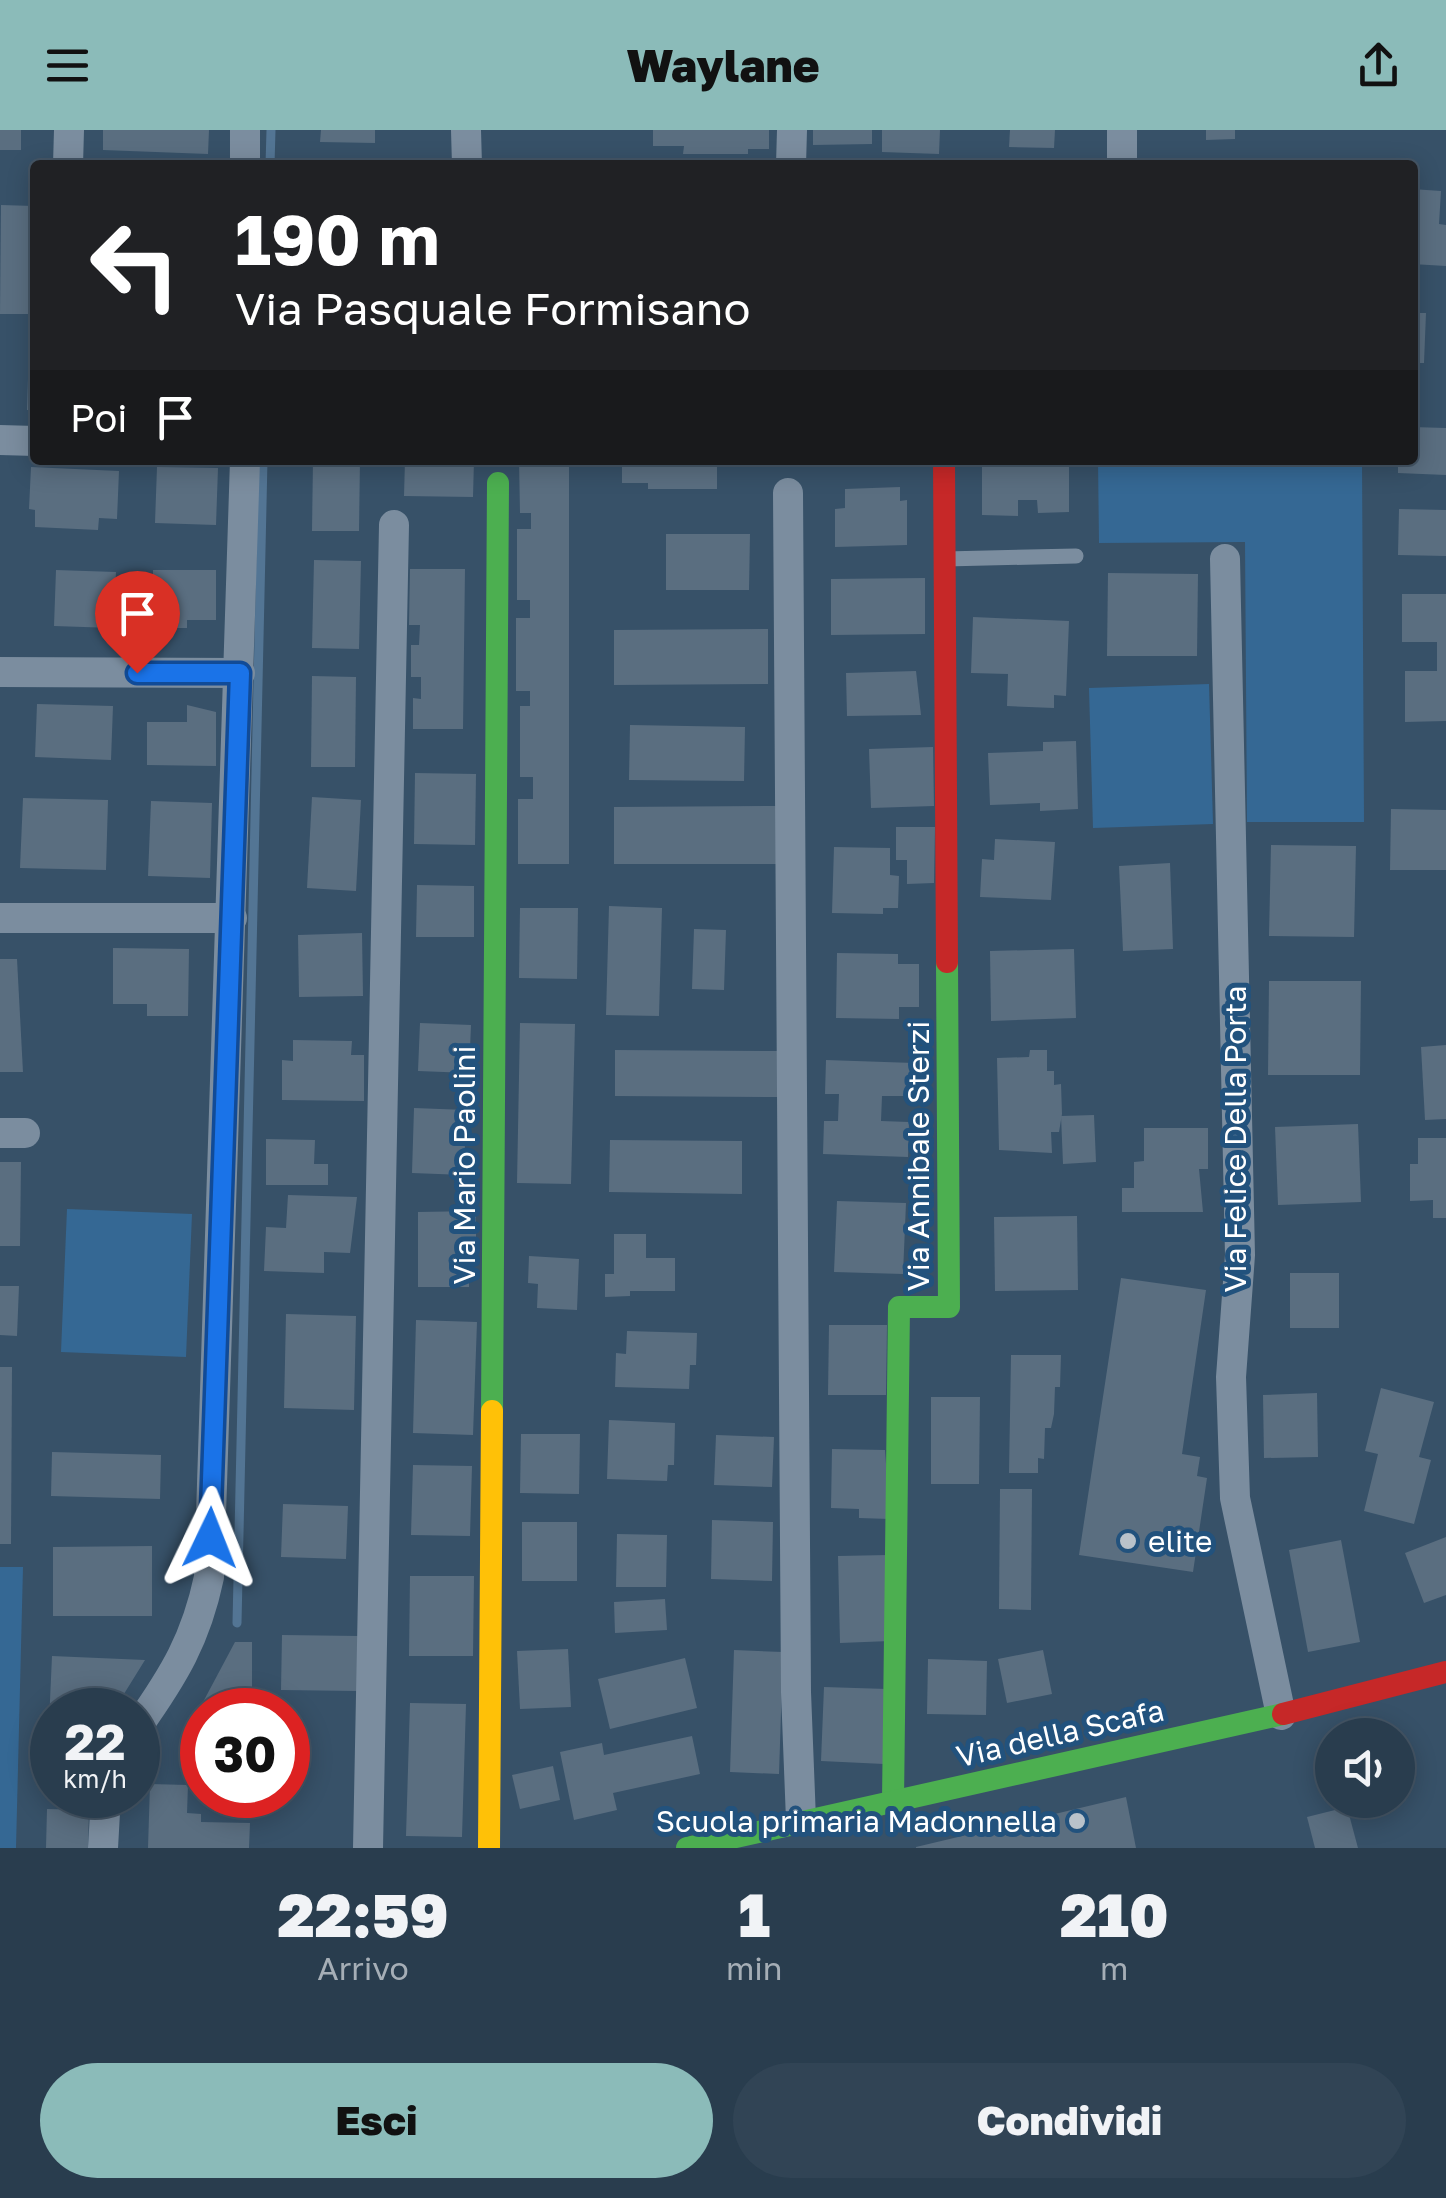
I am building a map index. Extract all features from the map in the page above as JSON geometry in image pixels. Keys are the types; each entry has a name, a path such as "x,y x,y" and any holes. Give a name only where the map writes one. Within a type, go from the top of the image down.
{"street":[{"path":"68,160 69,130"},
{"path":"245,130 245,160"},
{"path":"466,130 467,160"},
{"path":"792,130 792,160"},
{"path":"1122,130 1122,160"},
{"path":"0,440 30,441"},
{"path":"160,1695 198,1628 209,1577 245,465"},
{"name":"Via Annibale Sterzi","path":"893,1801 899,1306 949,1307 944,465"},
{"name":"Via Mario Paolini","path":"489,1848 498,482"},
{"path":"788,494 796,1692 802,1820"},
{"path":"368,1848 394,524"},
{"name":"Via Felice Della Porta","path":"1225,559 1240,1255 1231,1377 1235,1498 1280,1715"},
{"path":"0,672 240,673"},
{"path":"0,918 232,918"},
{"name":"Via della Scafa","path":"687,1848 1280,1715 1446,1672"},
{"path":"103,1848 105,1818"}],"lane":[{"path":"944,560 1076,556"}],"shaded area":[{"path":"1098,465 1362,465 1364,822 1247,822 1245,542 1099,543"},
{"path":"1209,684 1213,824 1093,828 1089,688"},
{"path":"67,1209 192,1214 186,1357 61,1352"},
{"path":"0,1567 23,1567 16,1848 0,1848"}],"building":[{"path":"0,130 21,130 21,150 0,150"},
{"path":"103,130 209,130 208,154 103,150"},
{"path":"321,130 375,130 375,143 320,142"},
{"path":"653,130 769,130 769,149 748,149 748,154 683,154 684,146 653,146"},
{"path":"813,130 872,130 872,144 813,145"},
{"path":"882,130 940,130 939,154 882,152"},
{"path":"1010,130 1055,130 1054,148 1009,147"},
{"path":"1206,130 1235,130 1235,139 1206,140"},
{"path":"1418,189 1441,191 1439,224 1446,225 1446,266 1418,264"},
{"path":"1,205 30,206 30,314 0,314"},
{"path":"1418,313 1426,313 1424,363 1418,363"},
{"path":"29,346 30,346 30,410"},
{"path":"1418,427 1446,428 1446,475 1398,473 1398,465 1418,465"},
{"path":"313,465 360,465 359,531 312,531"},
{"path":"405,465 474,465 473,497 404,496"},
{"path":"519,465 569,465 569,864 518,864 518,799 533,799 533,777 520,777 520,706 530,706 530,691 516,691 516,618 530,618 530,600 517,600 517,529 531,529 531,513 520,513"},
{"path":"622,465 717,465 717,489 648,489 648,483 622,483"},
{"path":"982,465 1069,465 1069,512 1038,513 1037,500 1018,500 1018,516 982,515"},
{"path":"31,467 119,471 117,519 99,518 98,530 35,527 35,510 29,509"},
{"path":"157,467 218,468 216,525 155,523"},
{"path":"900,487 900,501 907,500 907,545 835,547 835,509 845,508 845,489"},
{"path":"1399,509 1446,510 1446,556 1398,555"},
{"path":"666,534 750,534 749,590 666,590"},
{"path":"314,560 361,561 359,649 312,648"},
{"path":"410,569 465,569 463,729 413,729 413,698 421,699 421,677 411,677 411,645 419,645 420,625 409,625"},
{"path":"56,570 116,572 113,628 54,626"},
{"path":"153,570 216,570 216,620 187,620 187,628 153,628"},
{"path":"1108,573 1198,574 1197,656 1107,656"},
{"path":"925,578 925,634 831,635 831,579"},
{"path":"1402,594 1446,594 1446,721 1405,722 1405,671 1437,671 1437,642 1402,642"},
{"path":"973,617 1069,621 1066,696 1054,695 1054,708 1007,706 1008,674 971,673"},
{"path":"768,629 768,684 614,685 614,630"},
{"path":"916,671 921,715 847,716 846,673"},
{"path":"312,676 356,677 355,767 311,767"},
{"path":"37,704 113,706 111,760 35,757"},
{"path":"187,705 216,712 216,766 147,765 147,722 187,722"},
{"path":"630,725 745,727 744,781 629,780"},
{"path":"1076,741 1078,809 1040,811 1040,803 990,805 988,753 1043,751 1043,742"},
{"path":"933,747 934,806 871,808 869,749"},
{"path":"415,773 476,774 475,845 414,844"},
{"path":"312,797 361,800 356,891 307,888"},
{"path":"23,798 108,800 106,870 20,868"},
{"path":"151,801 212,803 210,878 148,876"},
{"path":"782,806 782,864 614,864 614,807"},
{"path":"1391,809 1446,810 1446,870 1390,870"},
{"path":"896,827 935,827 934,883 907,884 907,860 896,860"},
{"path":"995,839 1055,842 1051,900 980,897 982,859 994,860"},
{"path":"1271,845 1356,846 1354,937 1269,936"},
{"path":"834,847 890,848 890,875 899,876 898,908 883,908 883,914 832,913"},
{"path":"1170,863 1173,949 1123,951 1119,866"},
{"path":"417,885 474,886 474,937 416,937"},
{"path":"609,906 662,908 659,1016 606,1015"},
{"path":"520,908 578,908 577,979 519,978"},
{"path":"694,929 726,930 724,990 692,989"},
{"path":"362,933 363,996 299,997 298,935"},
{"path":"113,948 189,949 188,1016 147,1016 147,1004 113,1004"},
{"path":"1074,949 1076,1018 991,1021 990,951"},
{"path":"837,953 898,954 898,964 919,964 919,1007 899,1007 899,1019 836,1018"},
{"path":"0,959 17,959 23,1072 0,1072"},
{"path":"1269,981 1361,981 1360,1075 1268,1075"},
{"path":"420,1023 471,1025 469,1073 418,1071"},
{"path":"520,1023 575,1024 571,1184 517,1183"},
{"path":"293,1040 352,1041 351,1055 364,1055 364,1101 282,1100 282,1060 293,1061"},
{"path":"1446,1045 1446,1119 1425,1120 1421,1047"},
{"path":"615,1050 779,1051 779,1097 615,1096"},
{"path":"1030,1050 1047,1050 1047,1071 1054,1071 1054,1085 1061,1084 1062,1114 1059,1132 1051,1132 1052,1153 999,1150 997,1058 1029,1057"},
{"path":"826,1060 914,1063 913,1096 882,1096 881,1121 909,1122 908,1157 823,1154 824,1121 838,1121 839,1094 825,1094"},
{"path":"414,1108 466,1110 464,1175 412,1173"},
{"path":"1094,1115 1096,1162 1063,1164 1061,1116"},
{"path":"1358,1124 1361,1202 1278,1205 1275,1127"},
{"path":"1144,1128 1208,1128 1208,1169 1199,1169 1203,1212 1122,1212 1122,1188 1134,1188 1134,1162 1144,1161"},
{"path":"1418,1138 1446,1138 1446,1218 1433,1218 1433,1200 1410,1201 1410,1164 1418,1164"},
{"path":"266,1139 315,1140 314,1164 328,1164 328,1185 266,1185"},
{"path":"610,1140 742,1141 742,1194 609,1192"},
{"path":"0,1162 21,1162 20,1246 0,1246"},
{"path":"288,1195 357,1197 350,1253 324,1252 324,1273 264,1271 266,1227 286,1228"},
{"path":"837,1201 906,1203 903,1274 834,1272"},
{"path":"476,1211 476,1254 469,1254 469,1287 418,1287 418,1212"},
{"path":"1077,1216 1078,1290 995,1291 994,1217"},
{"path":"614,1234 646,1234 646,1258 675,1258 675,1291 630,1291 630,1296 605,1297 605,1274 614,1274"},
{"path":"529,1256 579,1259 577,1310 537,1308 538,1284 528,1283"},
{"path":"1290,1273 1339,1273 1339,1328 1290,1328"},
{"path":"1121,1278 1206,1290 1182,1454 1200,1457 1197,1476 1207,1478 1193,1572 1079,1555"},
{"path":"0,1286 19,1286 17,1336 0,1335"},
{"path":"286,1314 356,1316 354,1410 284,1408"},
{"path":"416,1320 477,1322 473,1435 413,1433"},
{"path":"829,1325 887,1325 886,1395 828,1395"},
{"path":"627,1331 697,1333 696,1365 690,1365 689,1389 615,1387 616,1353 626,1354"},
{"path":"1011,1355 1061,1355 1060,1387 1055,1387 1054,1414 1051,1428 1045,1428 1044,1459 1038,1458 1038,1473 1009,1473"},
{"path":"0,1367 12,1367 11,1544 0,1544"},
{"path":"1381,1388 1434,1402 1419,1457 1431,1460 1414,1524 1364,1511 1378,1454 1365,1451"},
{"path":"1317,1393 1318,1457 1264,1458 1263,1395"},
{"path":"931,1397 980,1397 979,1484 931,1484"},
{"path":"609,1420 675,1423 674,1465 668,1465 667,1481 607,1479"},
{"path":"521,1434 580,1434 579,1494 520,1493"},
{"path":"716,1435 774,1437 772,1487 714,1485"},
{"path":"832,1449 885,1450 890,1519 859,1518 859,1509 831,1508"},
{"path":"52,1452 161,1455 160,1499 51,1496"},
{"path":"413,1465 472,1466 470,1536 411,1535"},
{"path":"1000,1489 1032,1489 1031,1610 999,1609"},
{"path":"283,1504 348,1506 346,1559 281,1557"},
{"path":"712,1520 773,1522 772,1581 711,1579"},
{"path":"522,1522 577,1522 577,1581 522,1581"},
{"path":"617,1534 667,1535 666,1587 616,1587"},
{"path":"1446,1537 1446,1595 1424,1603 1405,1553"},
{"path":"1341,1540 1360,1642 1308,1652 1289,1550"},
{"path":"152,1546 152,1616 53,1616 53,1547"},
{"path":"888,1555 890,1641 840,1643 838,1556"},
{"path":"410,1576 474,1576 473,1656 409,1656"},
{"path":"665,1599 667,1630 615,1633 614,1602"},
{"path":"282,1635 359,1636 358,1691 281,1688"},
{"path":"235,1642 252,1642 252,1688 210,1688"},
{"path":"568,1649 571,1707 520,1709 517,1651"},
{"path":"734,1650 783,1652 779,1774 730,1772"},
{"path":"1043,1650 1052,1694 1007,1703 998,1659"},
{"path":"52,1656 145,1660 128,1688 51,1688"},
{"path":"685,1658 697,1708 610,1729 598,1679"},
{"path":"928,1659 987,1661 986,1715 927,1714"},
{"path":"824,1687 887,1689 884,1764 821,1761"},
{"path":"410,1703 466,1704 462,1837 406,1836"},
{"path":"692,1736 700,1774 613,1793 617,1810 574,1820 560,1752 602,1743 604,1755"},
{"path":"553,1766 560,1800 520,1809 512,1775"},
{"path":"160,1784 180,1785 180,1818 250,1823 249,1848 148,1848 149,1818 160,1818"},
{"name":"Scuola primaria Madonnella","path":"1126,1797 1136,1848 916,1848 916,1847"},
{"path":"1307,1817 1350,1818 1358,1848 1315,1848"},
{"path":"47,1818 89,1818 88,1848 46,1848"}],"waterway":[{"path":"270,160 271,130"},
{"path":"237,1623 263,465"}],"traffic: fast":[{"path":"492,1411 498,483"},
{"path":"893,1801 899,1307 949,1307 947,962"},
{"path":"687,1848 1283,1714"}],"traffic: slow":[{"path":"489,1848 492,1411"}],"traffic: jam":[{"path":"944,465 947,962"},
{"path":"1283,1714 1446,1672"}],"place":[{"name":"elite","path":"1128,1541"},
{"name":"Scuola primaria Madonnella","path":"1077,1821"}],"route":[{"path":"137,673 240,673 210,1538"}]}
